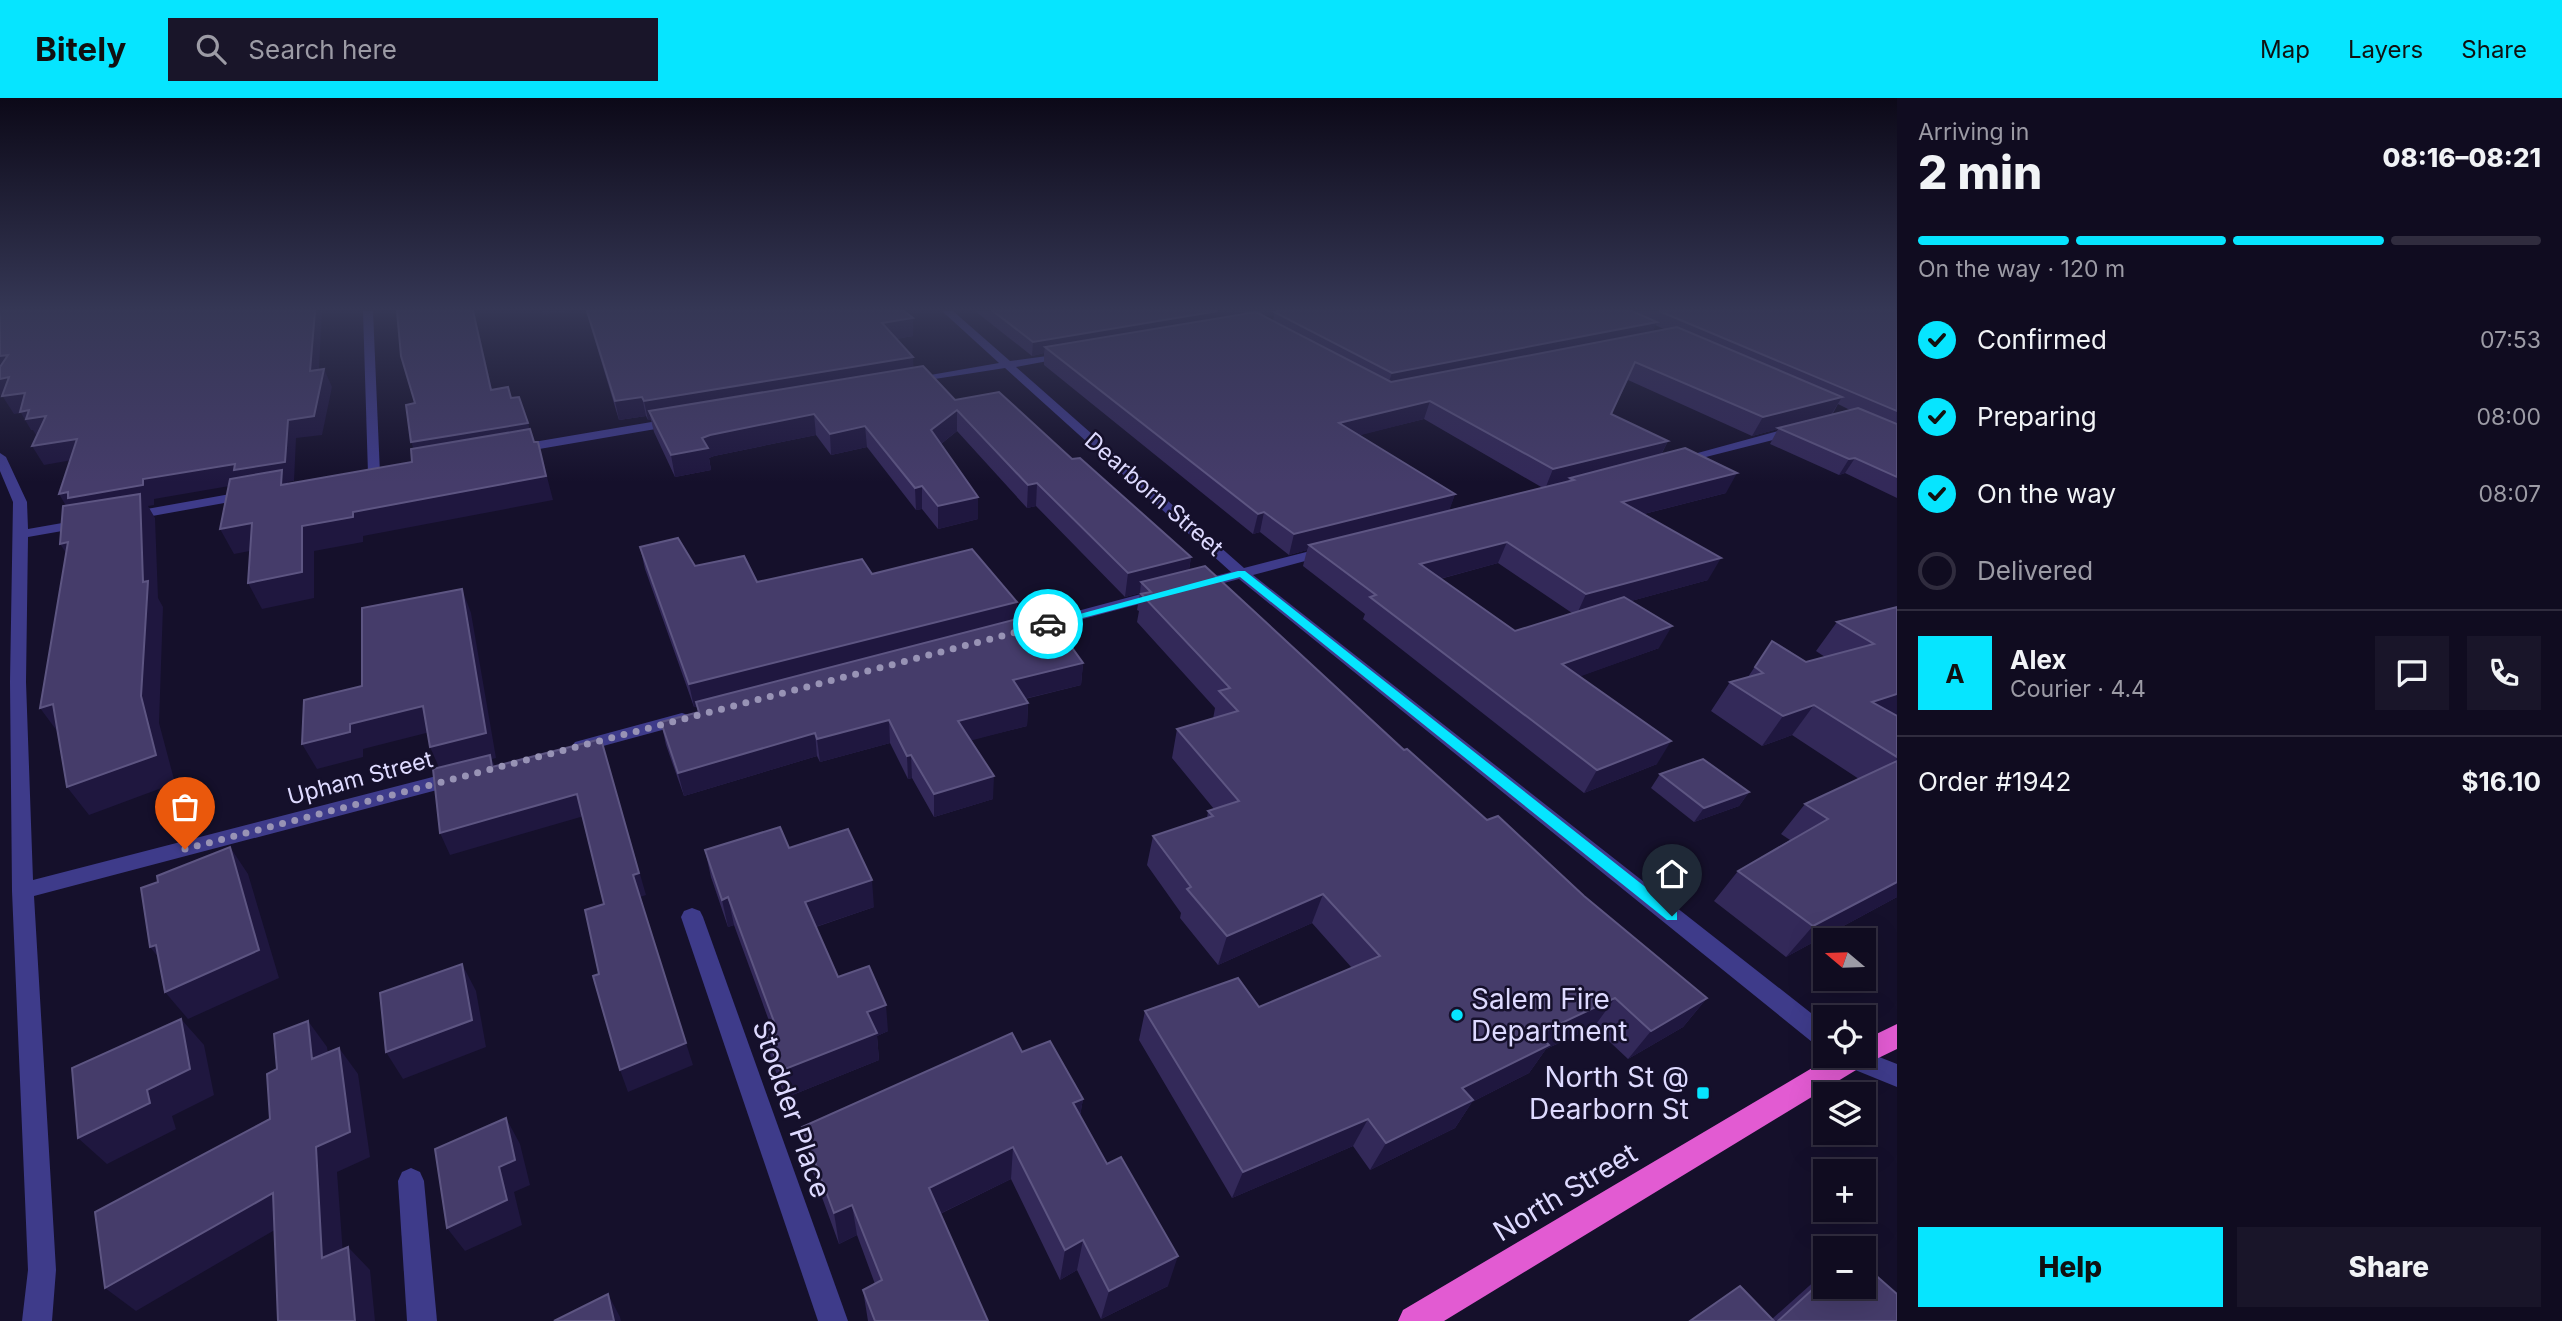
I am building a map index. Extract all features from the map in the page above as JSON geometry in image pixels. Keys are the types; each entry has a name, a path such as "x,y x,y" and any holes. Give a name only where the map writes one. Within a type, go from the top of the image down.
{"highway":[{"name":"North Street","path":"1876,1046 1897,1036"},
{"name":"North Street","path":"1415,1321 1833,1068"}],"street":[{"path":"370,368 374,474"},
{"path":"901,383 990,368"},
{"name":"Dearborn Street","path":"1011,368 1241,573 1813,1028"},
{"path":"497,453 687,420"},
{"path":"1659,465 1807,427"},
{"path":"0,457 20,502 22,534 18,682 23,891 42,1270 37,1321"},
{"path":"360,476 388,471"},
{"path":"116,518 266,492"},
{"path":"22,534 103,520"},
{"path":"1011,633 1336,549"},
{"path":"564,750 700,715"},
{"name":"Upham Street","path":"23,891 470,775"},
{"name":"Stodder Place","path":"692,917 833,1321"},
{"path":"1876,1066 1897,1076"},
{"path":"411,1181 422,1321"}],"building":[{"path":"0,368 324,369 314,416 288,420 285,462 234,470 235,464 143,479 143,485 68,498 68,492 59,494 77,439 32,446 46,416 26,419 29,410 20,412 25,393 2,396 9,377 0,379"},
{"path":"405,368 486,368 491,390 508,387 511,398 519,397 528,423 411,442 406,405 415,403"},
{"path":"605,368 845,368 644,401 642,397 615,401"},
{"path":"910,368 925,368 955,400 999,392 1072,459 1080,458 1191,557 1128,573 1037,483 1028,485 957,410 931,430 978,497 938,506 922,486 915,488 865,426 830,434 814,414 710,435 702,438 708,448 671,455 649,411"},
{"path":"1072,368 1364,368 1391,382 1463,368 1632,368 1611,414 1668,441 1553,469 1430,401 1339,423 1455,494 1294,534 1264,512 1258,514"},
{"path":"1382,368 1418,368 1392,373"},
{"path":"1649,368 1774,368 1842,397 1763,417"},
{"path":"1795,368 1897,368 1897,411"},
{"path":"1858,408 1897,424 1897,477 1778,428"},
{"path":"530,429 534,442 538,442 546,476 353,512 353,517 302,526 302,572 248,583 252,523 220,529 230,479 282,470 281,485 412,462 411,449"},
{"path":"1685,448 1737,473 1622,502 1721,558 1586,594 1507,542 1420,564 1515,631 1624,597 1672,626 1562,664 1671,741 1597,770 1370,597 1376,595 1309,545 1574,480 1570,478"},
{"path":"140,494 143,582 148,581 141,696 156,755 67,787 53,704 40,708 68,542 60,544 63,506"},
{"path":"678,538 695,566 744,556 757,582 862,559 872,574 972,549 1017,602 689,684 640,547"},
{"path":"1205,566 1404,750 1407,749 1487,820 1498,816 1584,896 1707,998 1651,1031 1615,998 1538,1034 1549,1045 1462,1088 1473,1100 1386,1143 1368,1119 1243,1172 1145,1011 1238,978 1259,1007 1380,956 1323,894 1227,936 1187,889 1191,887 1153,836 1213,816 1208,811 1239,801 1177,729 1238,711 1219,691 1230,688 1141,594 1151,592 1141,582"},
{"path":"462,589 486,733 430,747 423,706 350,724 350,732 302,744 304,700 362,686 362,608"},
{"path":"1897,607 1897,694 1872,702 1897,716 1897,757 1814,705 1783,716 1730,682 1763,673 1755,667 1772,641 1806,662 1874,644 1837,622"},
{"path":"1029,616 1036,624 1052,620 1083,663 1013,680 1028,703 958,721 994,776 934,794 911,755 907,756 889,720 817,739 815,733 678,773 661,722 699,712 696,702"},
{"path":"601,739 639,873 633,875 686,1043 620,1070 593,976 599,974 585,910 604,904 577,794 440,833 433,769 490,755 492,767"},
{"path":"1703,759 1749,792 1704,808 1660,774"},
{"path":"1897,761 1897,882 1813,926 1738,871 1828,819 1805,804"},
{"path":"780,827 789,848 848,829 872,880 805,902 838,977 869,966 886,1005 867,1012 877,1033 780,1071 765,1031 776,1027 728,897 722,900 705,850"},
{"path":"230,847 259,950 165,992 156,945 150,947 141,888 158,882 157,876"},
{"path":"462,964 472,1020 386,1052 380,993"},
{"path":"181,1019 190,1069 147,1090 150,1103 78,1138 72,1068"},
{"path":"308,1021 312,1059 339,1048 350,1132 316,1147 322,1258 348,1247 355,1321 278,1321 273,1193 105,1288 95,1212 270,1119 267,1074 277,1069 274,1034"},
{"path":"1012,1033 1022,1052 1050,1041 1083,1099 1073,1103 1107,1164 1121,1157 1178,1256 1109,1291 1083,1240 1065,1250 1013,1147 929,1188 988,1321 875,1321 863,1290 882,1280 852,1205 834,1213 802,1127"},
{"path":"506,1118 515,1160 499,1167 507,1200 447,1228 435,1149"},
{"path":"1876,1276 1897,1294 1897,1321 1778,1321 1813,1289 1813,1299 1876,1299"},
{"path":"1740,1286 1774,1321 1690,1321"},
{"path":"608,1294 614,1321 554,1321"}],"way so far":[{"path":"185,849 1048,624"}],"place":[{"name":"Salem Fire Department","path":"1457,1015"},
{"name":"North St @ Dearborn St","path":"1703,1093"}],"route":[{"path":"1048,624 1241,573 1672,916"}]}
